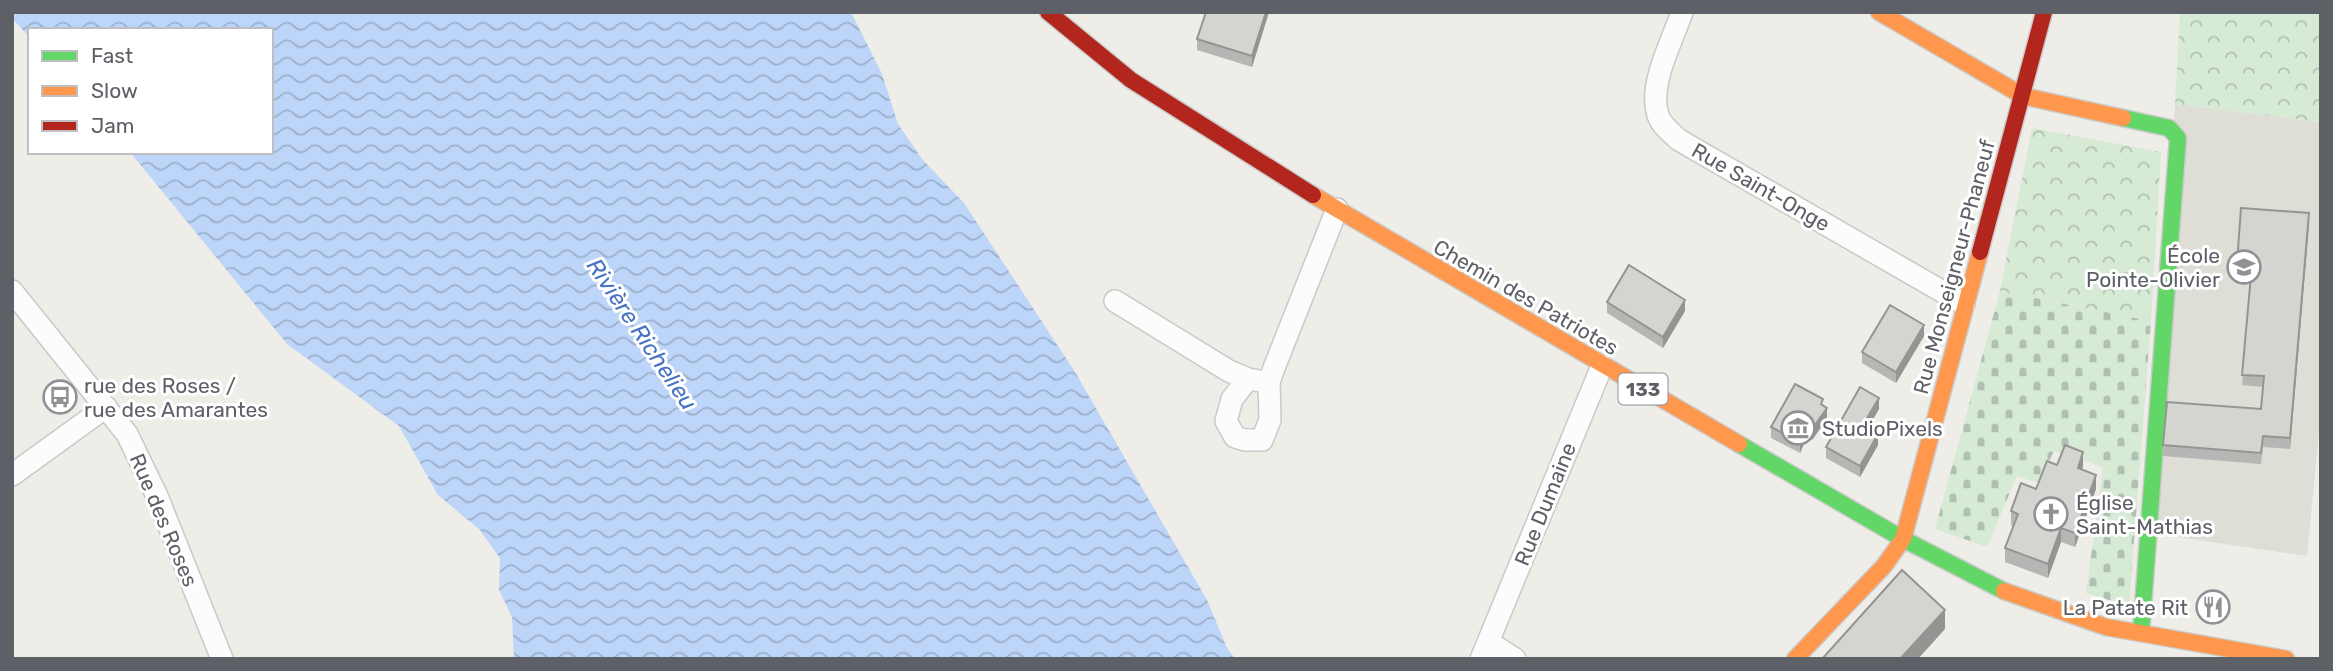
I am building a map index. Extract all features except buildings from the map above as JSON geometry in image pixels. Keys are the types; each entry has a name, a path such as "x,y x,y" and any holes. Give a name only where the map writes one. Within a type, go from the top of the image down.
{"street":[{"name":"Chemin des Patriotes","path":"1048,12 1086,47 1152,96 1602,366 1903,539 2039,606 2106,627 2141,633 2216,653 2286,659"},
{"name":"Rue Saint-Onge","path":"1682,12 1656,99 1658,116 1667,129 1679,140 1964,304"},
{"path":"1879,12 2023,96 2169,128 2178,138 2141,633"},
{"name":"Rue Monseigneur-Phaneuf","path":"1795,659 1884,566 1903,539 1964,304 2045,12"},
{"path":"1248,379 1232,399 1226,416 1230,432 1245,440 1262,440 1268,430 1269,382 1337,209"},
{"name":"Rue des Roses","path":"12,291 127,434 142,460 222,659"},
{"path":"1115,301 1248,379 1269,382"},
{"name":"Rue Dumaine","path":"1515,659 1484,650 1602,366"},
{"path":"12,475 106,407"}],"shaded area":[{"name":"École Pointe-Olivier","path":"2175,104 2321,122 2321,412 2307,556 2157,534"}],"green space":[{"path":"2180,12 2321,12 2321,122 2175,104"},
{"path":"2032,128 2161,152 2151,321 2000,291"},
{"path":"2000,291 2151,321 2129,606 2086,593 2103,467 2054,451 2039,483 2017,476 1987,547 1935,529"}],"water":[{"name":"Rivière Richelieu","path":"12,12 851,12 882,74 898,124 922,159 964,203 1075,372 1207,600 1227,648 1235,659 514,659 512,617 499,590 500,558 480,530 438,495 399,426 287,344 132,154 273,154 273,28 28,28 28,36 12,18"}],"traffic: fast":[{"path":"2123,118 2169,128 2178,138 2141,633"},
{"path":"1739,444 1903,539 2004,591"}],"traffic: slow":[{"path":"1879,12 2023,96 2123,118"},
{"path":"1313,195 1739,444"},
{"path":"1795,659 1884,566 1903,539 1980,252"},
{"path":"2004,591 2106,627 2286,659"}],"traffic: jam":[{"path":"1048,12 1131,80 1313,195"},
{"path":"1980,252 2044,12"}],"place":[{"name":"École Pointe-Olivier","path":"2244,267"},
{"name":"rue des Roses / rue des Amarantes","path":"60,397"},
{"name":"StudioPixels","path":"1798,428"},
{"name":"Église Saint-Mathias","path":"2051,514"},
{"name":"La Patate Rit","path":"2213,607"}]}
